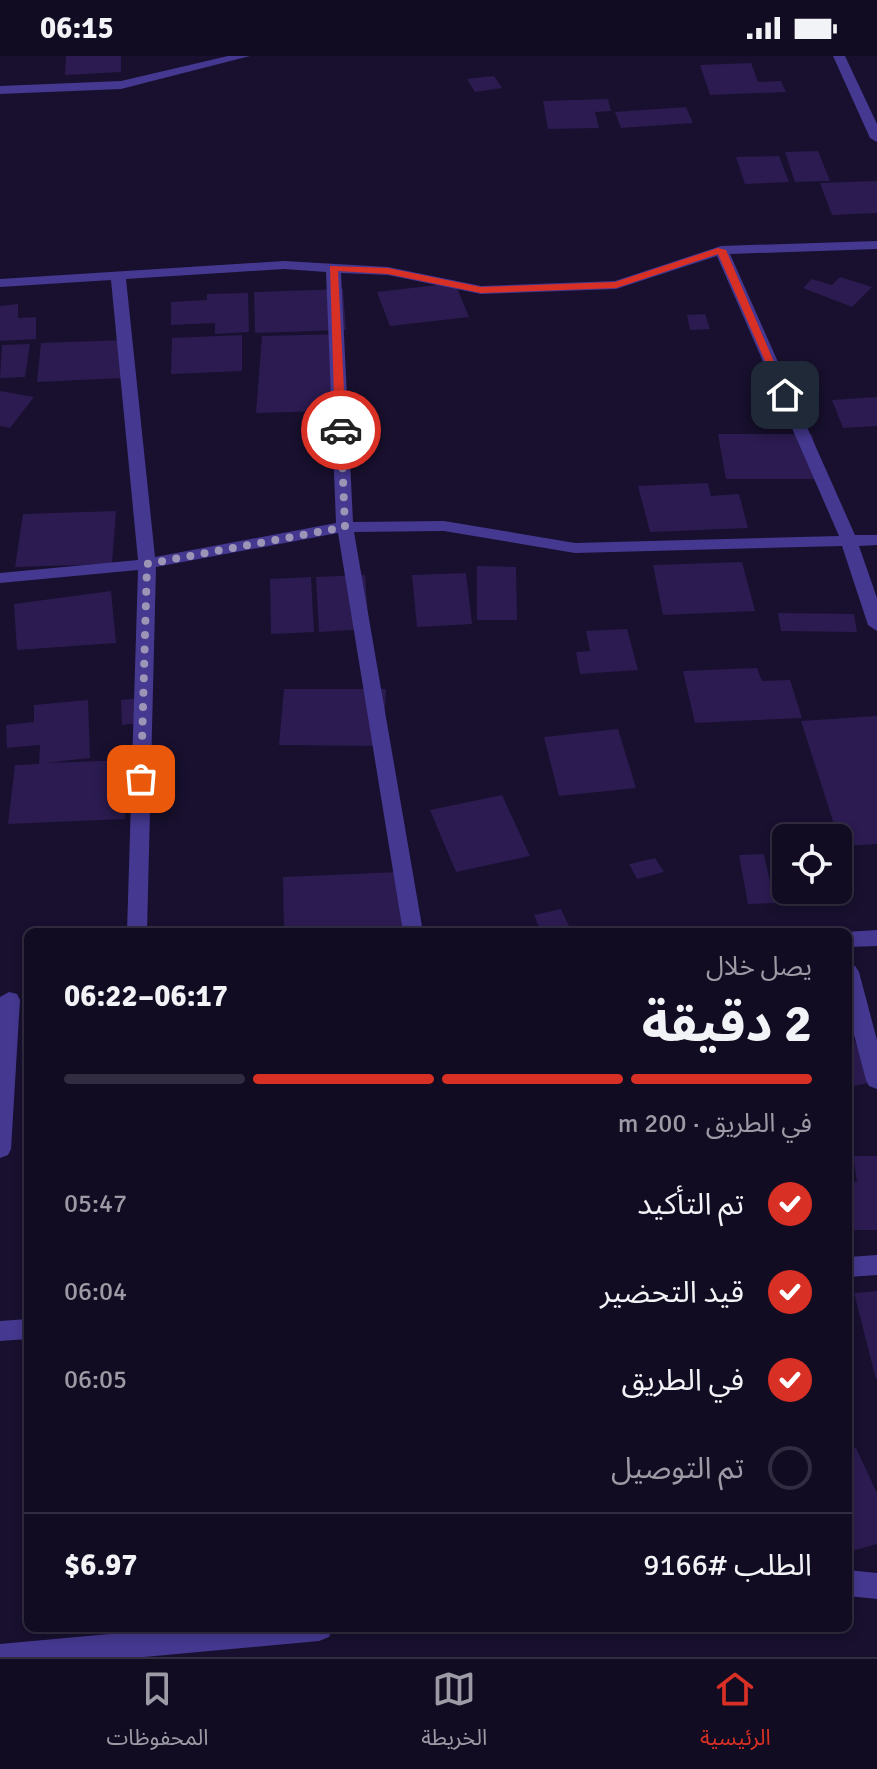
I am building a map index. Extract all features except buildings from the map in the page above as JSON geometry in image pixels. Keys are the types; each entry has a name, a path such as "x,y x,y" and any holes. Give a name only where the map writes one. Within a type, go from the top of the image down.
{"street":[{"path":"0,90 121,85 244,56"},
{"path":"839,56 877,138"},
{"path":"0,283 284,265 388,271 481,290 616,285 721,250 877,245"},
{"path":"721,250 849,540 877,625"},
{"path":"333,268 345,527 412,928"},
{"path":"118,276 147,564 137,928"},
{"path":"0,578 111,570 345,527 444,526 575,548 877,540"},
{"path":"852,939 877,938"},
{"path":"852,987 877,1080"},
{"path":"0,1149 12,1000"},
{"path":"852,1267 877,1265"},
{"path":"0,1331 24,1329"},
{"path":"852,1583 877,1586"},
{"path":"0,1657 223,1633"}],"way so far":[{"path":"141,779 147,564 345,527 341,430"}],"route":[{"path":"341,430 333,268 388,271 481,290 616,285 721,250 785,395"}]}
